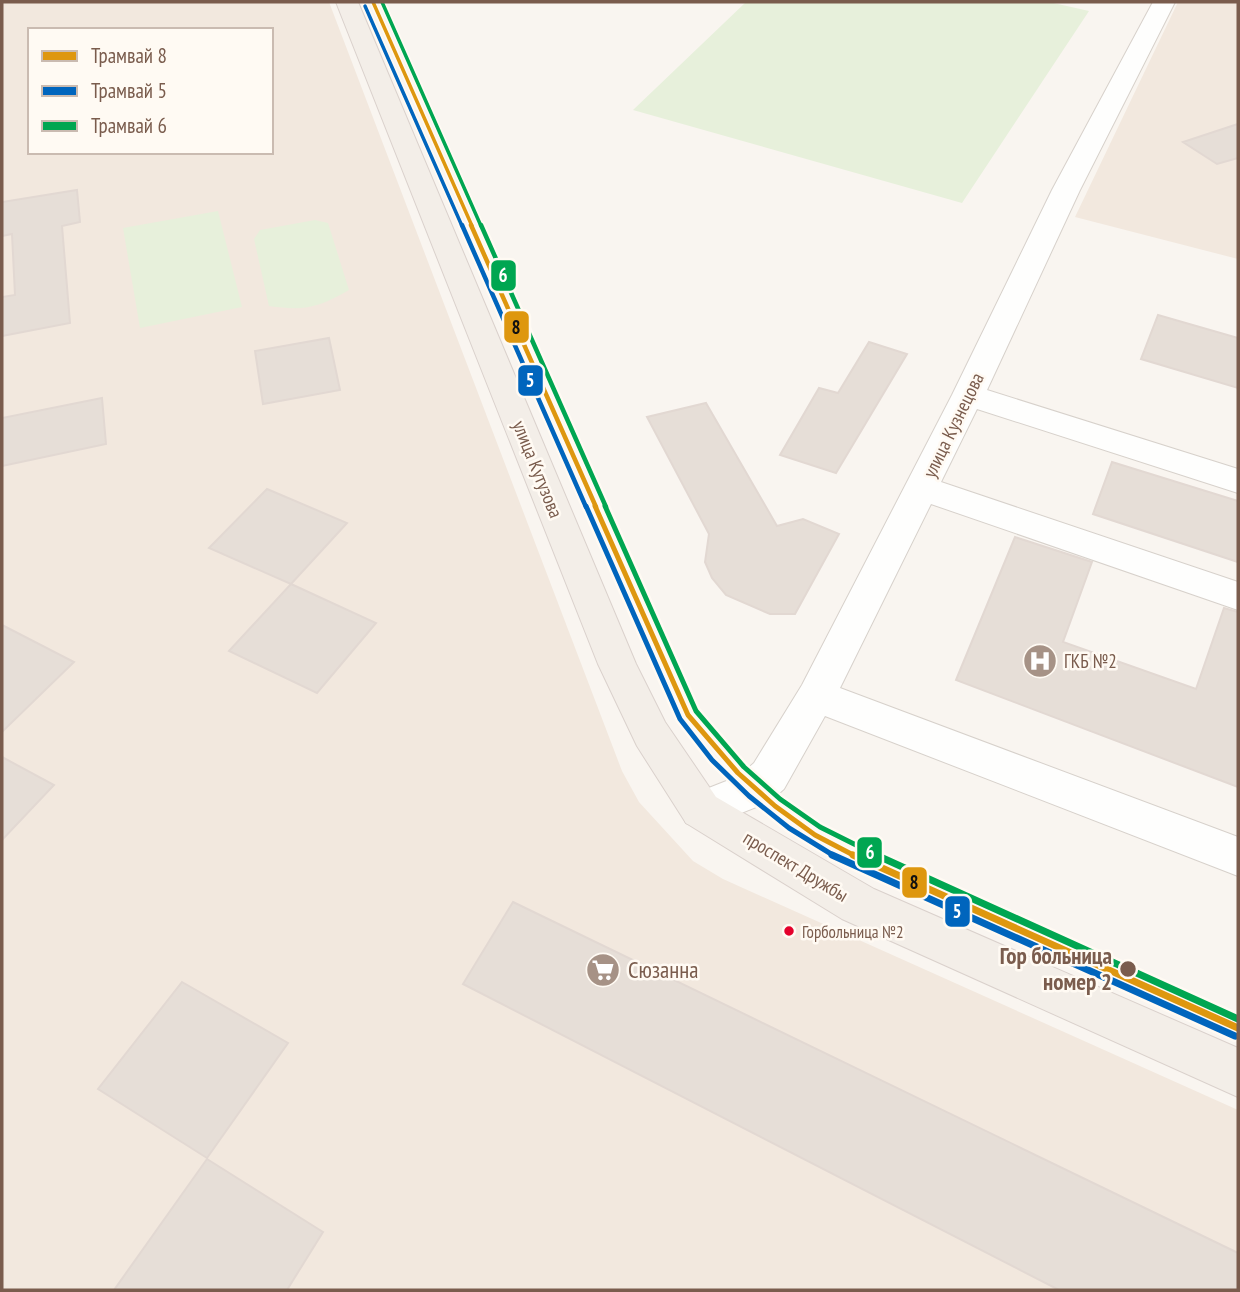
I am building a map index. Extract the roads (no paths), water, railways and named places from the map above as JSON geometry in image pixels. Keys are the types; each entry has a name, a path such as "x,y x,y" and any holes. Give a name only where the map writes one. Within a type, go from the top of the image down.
{"main road":[{"name":"улица Кутузова","path":"347,2 617,664 651,734 701,810"},
{"name":"проспект Дружбы","path":"701,810 858,904 1238,1073"}],"street":[{"name":"улица Кузнецова","path":"701,810 754,789 769,776 816,696 968,395 1066,190 1164,2"},
{"path":"968,395 1238,481"},
{"path":"922,488 1238,596"},
{"path":"816,696 1238,857"}],"tram line":[{"name":"8","path":"373,2 688,715 704,735 756,790 794,821 837,848 1238,1028"},
{"name":"6","path":"382,2 696,711 744,767 780,799 842,840 1238,1019"},
{"name":"5","path":"365,6 680,719 712,760 768,813 833,856 1235,1036"}],"place":[{"name":"ГКБ №2","path":"1040,661"},
{"name":"Горбольница №2","path":"789,931"},
{"name":"Гор больница номер 2","path":"1128,969"},
{"name":"Сюзанна","path":"603,970"}]}
